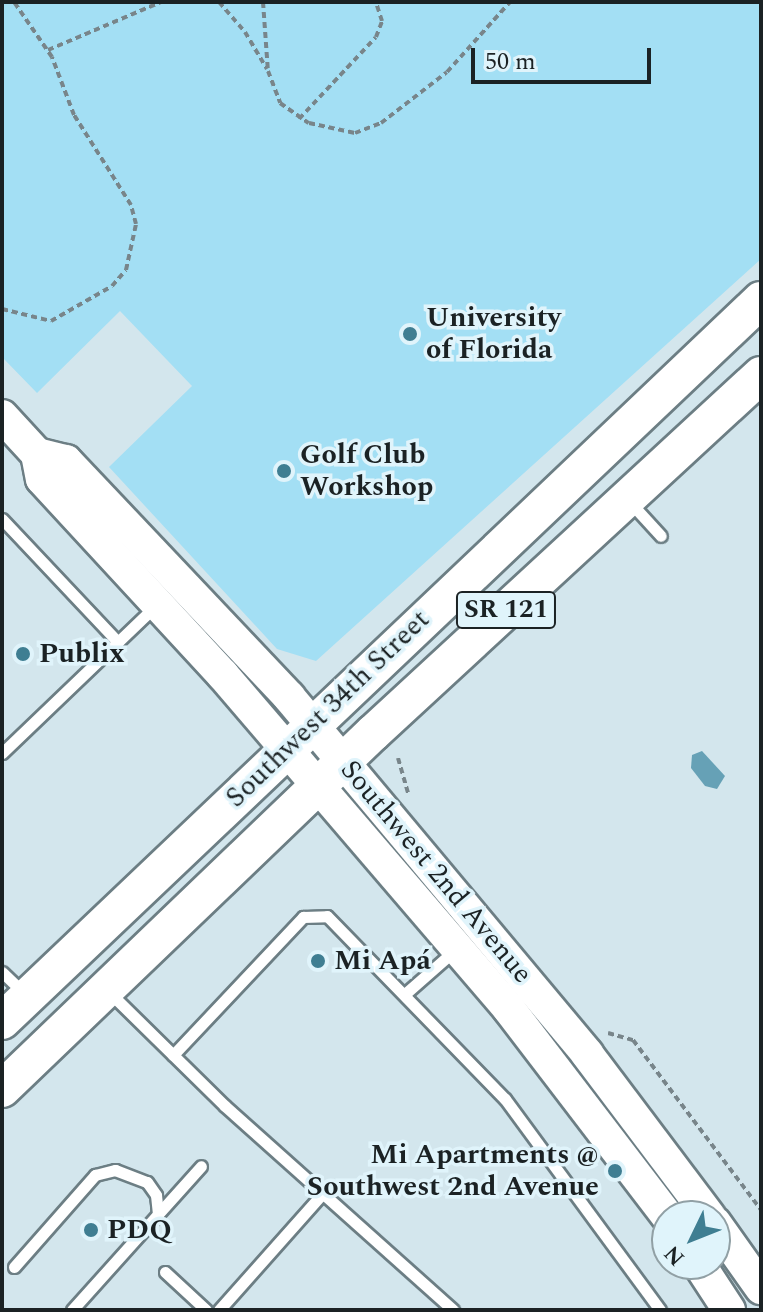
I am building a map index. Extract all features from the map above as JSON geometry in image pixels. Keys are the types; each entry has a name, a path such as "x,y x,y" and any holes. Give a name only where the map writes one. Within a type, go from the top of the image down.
{"main road":[{"name":"Southwest 34th Street","path":"15,1009 285,749 761,300"},
{"name":"Southwest 34th Street","path":"2,1089 317,786 761,375"},
{"name":"Southwest 2nd Avenue","path":"2,416 37,454 42,479 285,749 456,949 561,1073 655,1200"},
{"name":"Southwest 2nd Avenue","path":"37,454 66,461 312,724 587,1054 697,1200"},
{"path":"731,1246 761,1288"},
{"path":"709,1280 729,1310"}],"lane":[{"path":"627,499 661,536"},
{"path":"2,519 118,642"},
{"path":"2,753 157,605"},
{"path":"173,1055 303,917 327,916 406,993 505,1099 660,1310"},
{"path":"406,993 456,949"},
{"path":"2,972 15,1009"},
{"path":"106,989 173,1055 453,1310"},
{"path":"72,1310 201,1166"},
{"path":"14,1267 95,1175 115,1170 147,1182 156,1195 158,1213"},
{"path":"219,1310 323,1193"},
{"path":"165,1272 206,1310"}],"path":[{"path":"2,309 36,321 58,317 122,279 134,245 131,205 74,115 48,50 14,2"},
{"path":"48,50 161,2"},
{"path":"219,2 245,32 268,71 280,103 299,119 355,133 376,126 455,65 510,2"},
{"path":"263,2 268,71"},
{"path":"299,119 376,37 382,21 376,2"},
{"path":"601,1027 611,1036 633,1040 761,1210"}],"shaded area":[{"name":"University of Florida","path":"2,2 761,2 761,259 316,661 277,649 109,467 192,386 120,311 37,393 2,357"},
{"path":"702,751 725,776 717,789 705,786 691,768 692,755"}],"place":[{"name":"University of Florida","path":"410,334"},
{"name":"Golf Club Workshop","path":"284,471"},
{"name":"Publix","path":"23,654"},
{"name":"Mi Apá","path":"318,961"},
{"name":"Mi Apartments @ Southwest 2nd Avenue","path":"615,1171"},
{"name":"PDQ","path":"91,1230"}]}
